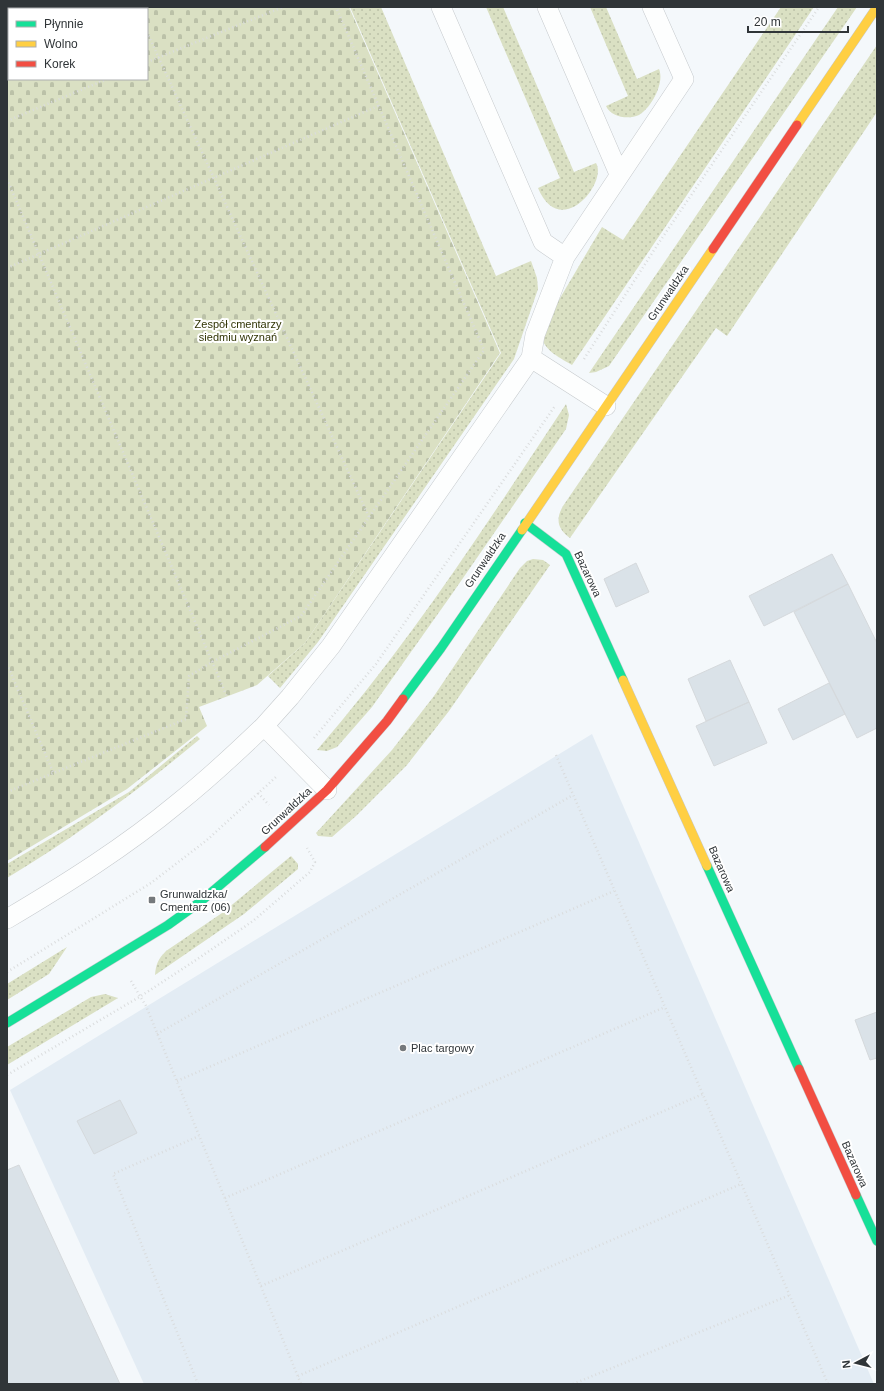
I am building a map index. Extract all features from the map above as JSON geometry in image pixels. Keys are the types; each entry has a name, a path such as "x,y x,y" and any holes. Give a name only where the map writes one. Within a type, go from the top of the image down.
{"main road":[{"name":"Grunwaldzka","path":"7,1023 116,958 200,902 243,867 327,790 396,709 440,648 877,8"},
{"name":"Bazarowa","path":"525,523 566,554 877,1241"}],"lane":[{"path":"441,7 543,242 565,257"},
{"path":"547,7 620,174"},
{"path":"7,919 65,884 172,808 237,752 264,726 290,698 331,646 531,358 536,335 565,257 684,79 652,7"},
{"path":"531,358 606,406"},
{"path":"264,726 327,790"}],"path":[{"path":"148,62 283,7"},
{"path":"7,792 186,719 189,676 212,662 301,616 484,350 336,7"},
{"path":"148,34 369,517"},
{"path":"7,121 105,80"},
{"path":"7,268 214,179 378,106"},
{"path":"7,179 227,697"},
{"path":"7,664 53,772"},
{"path":"556,755 828,1384"},
{"path":"157,1034 573,795"},
{"path":"178,1081 614,891"},
{"path":"116,958 141,996 178,1081 199,1136 301,1384"},
{"path":"225,1198 665,1007"},
{"path":"261,1286 703,1094"},
{"path":"198,1384 113,1174 199,1136"},
{"path":"298,1376 741,1184"},
{"path":"573,1384 790,1295"}],"shaded area":[{"name":"Plac targowy","path":"592,734 874,1384 144,1384 10,1090"}],"green space":[{"name":"Zespół cmentarzy siedmiu wyznań","path":"7,7 349,7 500,353 305,643 257,685 199,707 207,726 127,789 7,861"},
{"path":"350,7 381,7 496,276 531,261 537,278 538,289 514,359 318,642 280,688 268,676 305,643 501,353"},
{"path":"486,7 503,7 574,172 596,163 598,172 595,183 589,194 580,203 569,209 558,209 547,203 538,188 560,178"},
{"path":"590,7 606,7 637,79 659,69 660,81 656,95 644,112 639,115 625,117 616,115 608,110 606,106 628,96"},
{"path":"781,7 814,7 572,365 561,359 547,348 540,332 602,227 623,240"},
{"path":"838,7 857,7 609,366 596,372 589,373"},
{"path":"877,45 877,112 727,336 716,328 570,538 560,528 559,524 559,516 563,506"},
{"path":"566,404 569,415 566,429 372,707 337,747 327,751 317,750 416,625"},
{"path":"533,559 543,560 550,565 449,711 407,765 356,816 332,837 318,836 316,833 392,750 434,696 520,568 527,561"},
{"path":"197,736 200,739 130,795 57,846 7,878 7,864 129,792"},
{"path":"291,856 298,864 298,869 244,914 155,975 158,962 166,951 222,913"},
{"path":"67,947 49,974 7,1000 7,984"},
{"path":"105,994 118,998 7,1065 7,1047 91,997"}],"building":[{"path":"832,554 848,584 764,626 749,596"},
{"path":"636,563 649,592 616,607 604,579"},
{"path":"848,584 877,643 877,728 857,738 794,612"},
{"path":"730,660 749,702 706,721 688,679"},
{"path":"829,683 845,714 793,740 778,709"},
{"path":"749,702 767,743 714,766 696,726"},
{"path":"877,1012 877,1058 870,1060 855,1020"},
{"path":"120,1100 137,1133 94,1154 77,1121"},
{"path":"19,1165 120,1384 7,1384 7,1170"}],"traffic: fast":[{"path":"525,523 566,554 623,680"},
{"path":"403,699 441,648 522,530"},
{"path":"7,1023 168,925 200,902 265,847"},
{"path":"707,866 799,1069"},
{"path":"856,1195 877,1241"}],"traffic: slow":[{"path":"797,125 877,7"},
{"path":"522,530 713,249"},
{"path":"623,680 707,866"}],"traffic: jam":[{"path":"713,249 797,125"},
{"path":"265,847 327,790 387,721 403,699"},
{"path":"799,1069 856,1195"}],"place":[{"name":"Grunwaldzka/ Cmentarz (06)","path":"152,900"},
{"name":"Plac targowy","path":"403,1048"}]}
